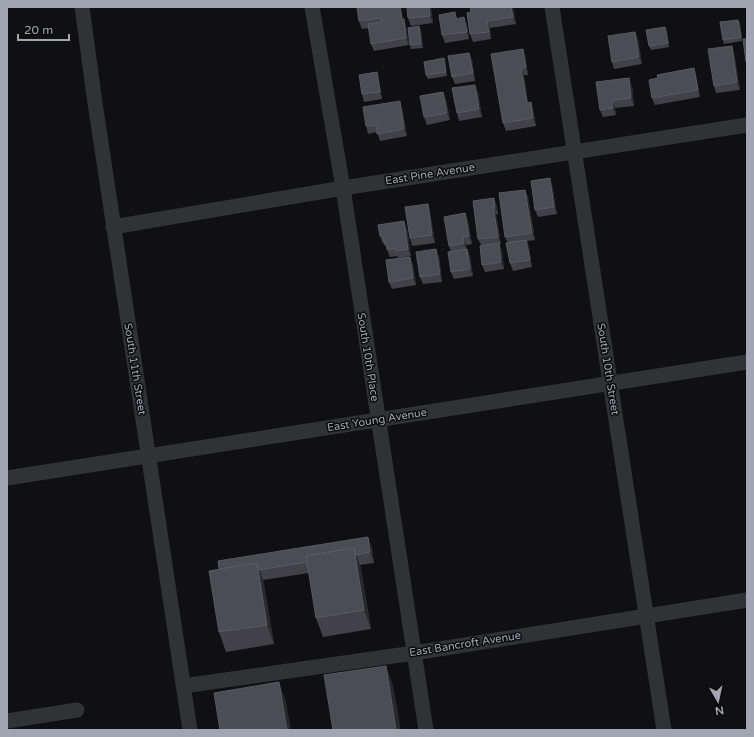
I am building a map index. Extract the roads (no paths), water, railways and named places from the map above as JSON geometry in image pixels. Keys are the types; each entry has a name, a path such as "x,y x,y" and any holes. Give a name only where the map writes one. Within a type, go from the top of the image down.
{"street":[{"name":"South 11th Street","path":"82,7 94,103 190,730"},
{"name":"South 10th Place","path":"312,7 343,188 426,730"},
{"name":"South 10th Street","path":"552,7 664,730"},
{"name":"East Pine Avenue","path":"114,227 343,188 747,125"},
{"name":"East Young Avenue","path":"7,478 747,362"},
{"name":"East Bancroft Avenue","path":"183,686 414,653 747,600"},
{"path":"7,721 78,710"}]}
